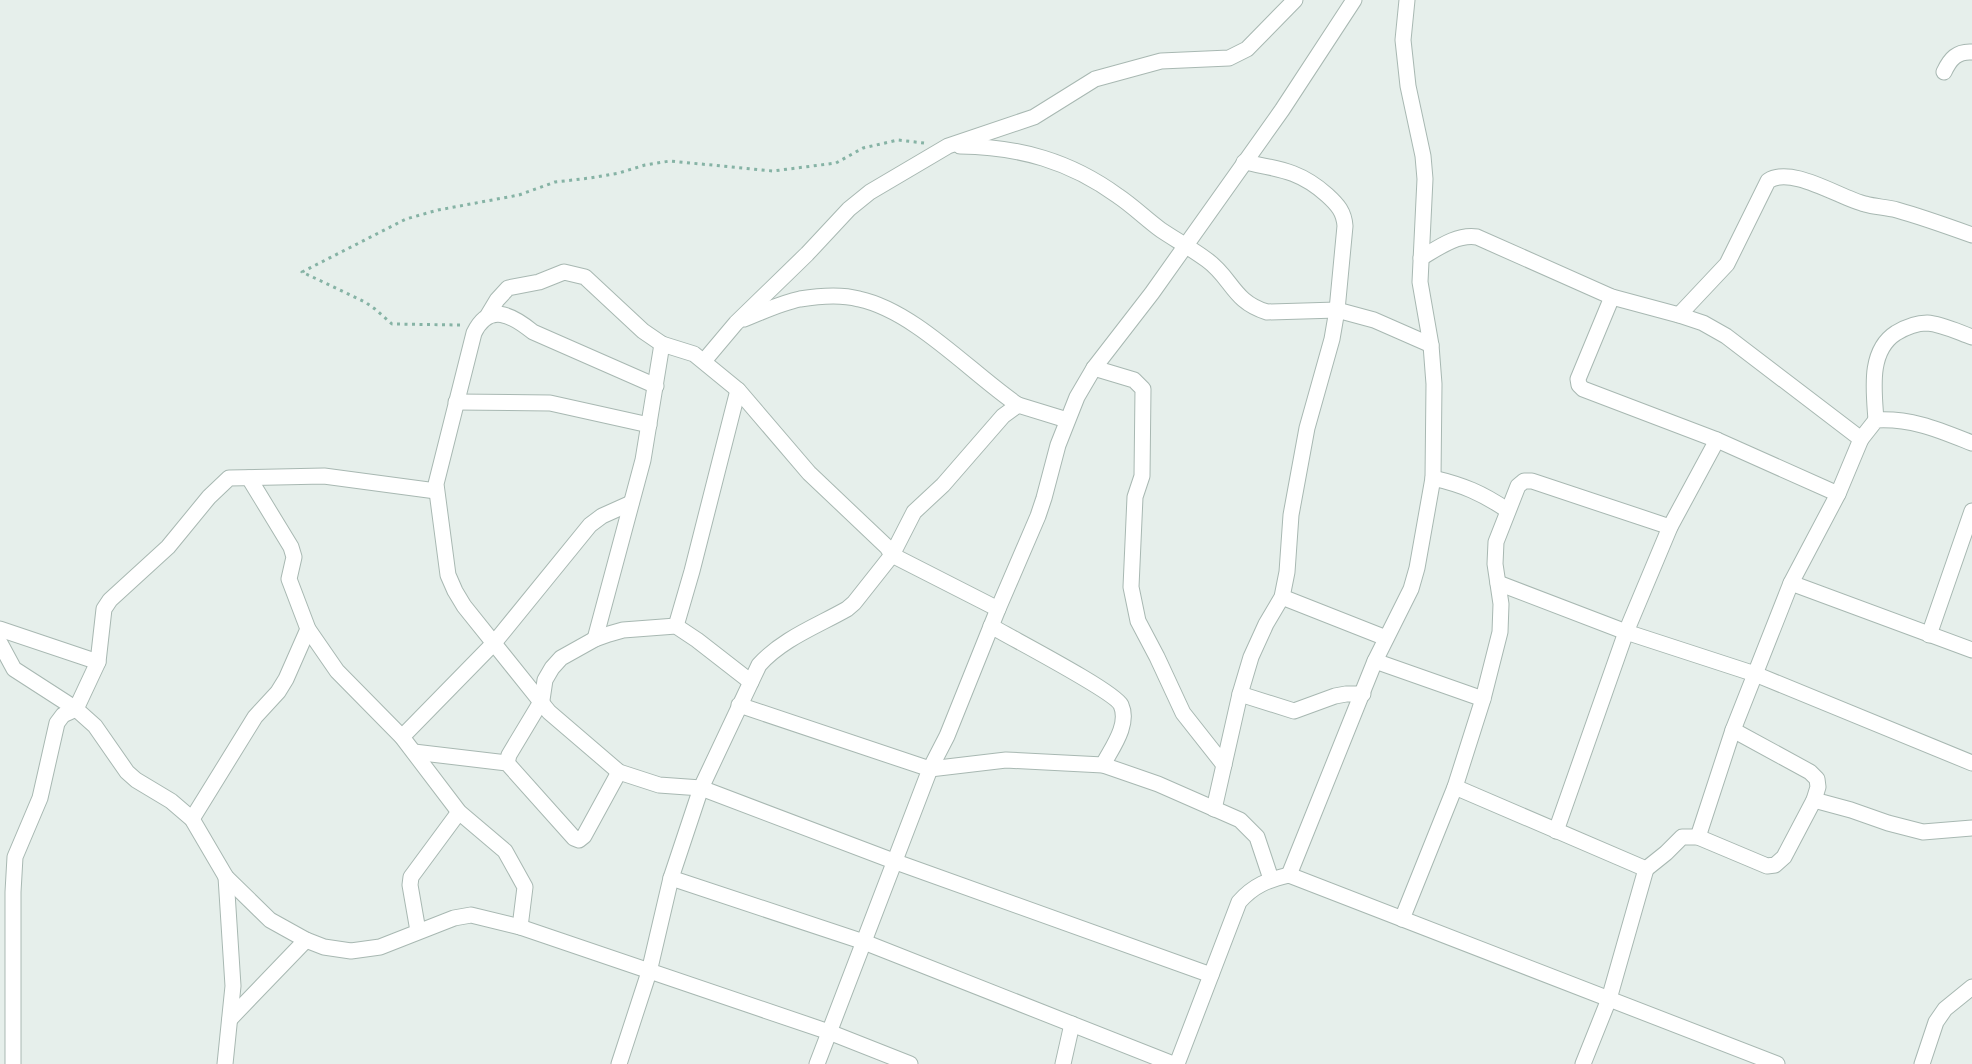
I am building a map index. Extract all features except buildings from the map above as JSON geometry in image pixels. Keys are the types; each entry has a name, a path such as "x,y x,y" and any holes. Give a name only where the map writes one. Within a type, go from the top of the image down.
{"street":[{"path":"704,361 736,322 807,254 849,209 870,192 948,146 1034,117 1095,79 1161,62 1229,58 1247,49 1295,0"},
{"path":"817,1064 930,769 947,736 1041,507 1066,420 1077,397 1094,368 1152,293 1282,110 1354,0"},
{"path":"1289,875 1375,661 1402,608 1417,568 1433,478 1434,384 1431,345 1420,282 1425,179 1404,52 1407,0"},
{"path":"1944,72 1956,55 1972,52"},
{"path":"948,146 1014,150 1062,164 1093,178 1207,260 1221,272 1240,298 1259,310 1268,312 1337,310 1374,320 1431,345"},
{"path":"1214,808 1240,694 1251,657 1266,624 1282,597 1287,572 1291,514 1307,428 1332,339 1337,310 1345,226 1344,214 1337,203 1312,182 1294,173 1244,162"},
{"path":"1679,315 1727,264 1768,181 1773,178 1789,177 1804,181 1864,204 1894,209 1972,235"},
{"path":"1421,258 1448,242 1467,236 1477,237 1612,297 1703,323 1726,336 1861,439"},
{"path":"998,609 892,555 887,547 809,472 738,390 704,361 685,351 662,344 627,318 585,277 564,272 539,282 508,288 483,320 468,352 439,469 436,491 448,574 454,591 464,606 542,700 549,712 619,772 659,785 701,788 896,862 1211,975"},
{"path":"736,322 798,300 832,296 859,298 909,321 1018,405 1066,420"},
{"path":"1612,297 1578,379 1583,389 1718,440 1839,494"},
{"path":"483,320 498,313 518,321 533,332 656,386"},
{"path":"1698,837 1733,730 1791,582 1839,494 1861,439 1876,420 1874,392 1879,352 1888,338 1907,326 1928,323 1972,337"},
{"path":"596,639 643,460 662,344"},
{"path":"1094,368 1134,380 1143,389 1142,476 1135,498 1131,586 1138,621 1183,713 1224,765"},
{"path":"676,626 738,390"},
{"path":"456,402 550,403 649,425"},
{"path":"619,1064 649,972 671,878 701,788 759,665 783,644 847,609 892,555 914,512 943,485 1003,417 1018,405"},
{"path":"1876,420 1894,419 1919,423 1972,443"},
{"path":"1556,831 1626,632 1670,527 1718,440"},
{"path":"13,1064 6,938 15,857 40,798 57,723 63,715 76,709 98,662 104,609 110,600 168,547 225,480 235,477 324,476 436,491"},
{"path":"249,478 291,547 294,557 289,579 308,629 337,671 402,737 459,812 505,851 525,887 520,927"},
{"path":"1433,478 1482,494 1507,510"},
{"path":"1402,919 1455,787 1483,699 1500,632 1501,604 1495,564 1496,542 1518,486 1524,481 1532,481 1670,527"},
{"path":"402,737 494,643 590,525 602,516 631,503"},
{"path":"1929,635 1966,549 1972,511"},
{"path":"1791,582 1972,650"},
{"path":"1498,583 1626,632 1755,674 1972,763"},
{"path":"1282,597 1386,638"},
{"path":"507,763 542,700 545,680 552,668 561,658 596,639 623,630 676,626 751,682"},
{"path":"991,626 1098,687 1121,706 1121,728 1103,765"},
{"path":"0,629 98,662"},
{"path":"192,819 255,717 278,692 286,679 308,629"},
{"path":"0,643 9,662 21,675 76,709 95,726 127,772 171,801 192,819 225,877 270,920 306,940 324,947 351,951 380,947 454,918 471,915 520,927 829,1032 910,1064"},
{"path":"1375,661 1483,699"},
{"path":"1240,694 1294,711 1335,696 1363,694"},
{"path":"739,705 930,769 1006,760 1103,765 1158,784 1240,820 1257,837 1271,879"},
{"path":"1583,1064 1609,999 1646,869 1682,837 1698,837 1767,866 1775,864 1784,857 1814,800 1818,787 1817,779 1810,772 1733,730"},
{"path":"414,752 507,763 574,838 579,840 584,836 619,772"},
{"path":"1455,787 1646,869"},
{"path":"1814,800 1923,832 1972,828"},
{"path":"418,931 410,885 411,877 459,812"},
{"path":"0,852 15,857"},
{"path":"671,878 864,942 1175,1064 1239,902 1250,890 1271,879 1289,875 1609,999 1735,1057 1777,1064"},
{"path":"225,877 233,986 225,1064"},
{"path":"230,1019 306,940"},
{"path":"1922,1064 1936,1022 1945,1009 1972,987"},
{"path":"1063,1064 1072,1024"}],"path":[{"path":"483,320 392,324 364,302 302,272 406,219 438,210 519,195 555,182 590,178 670,161 773,171 836,163 863,148 898,140 948,146"}]}
